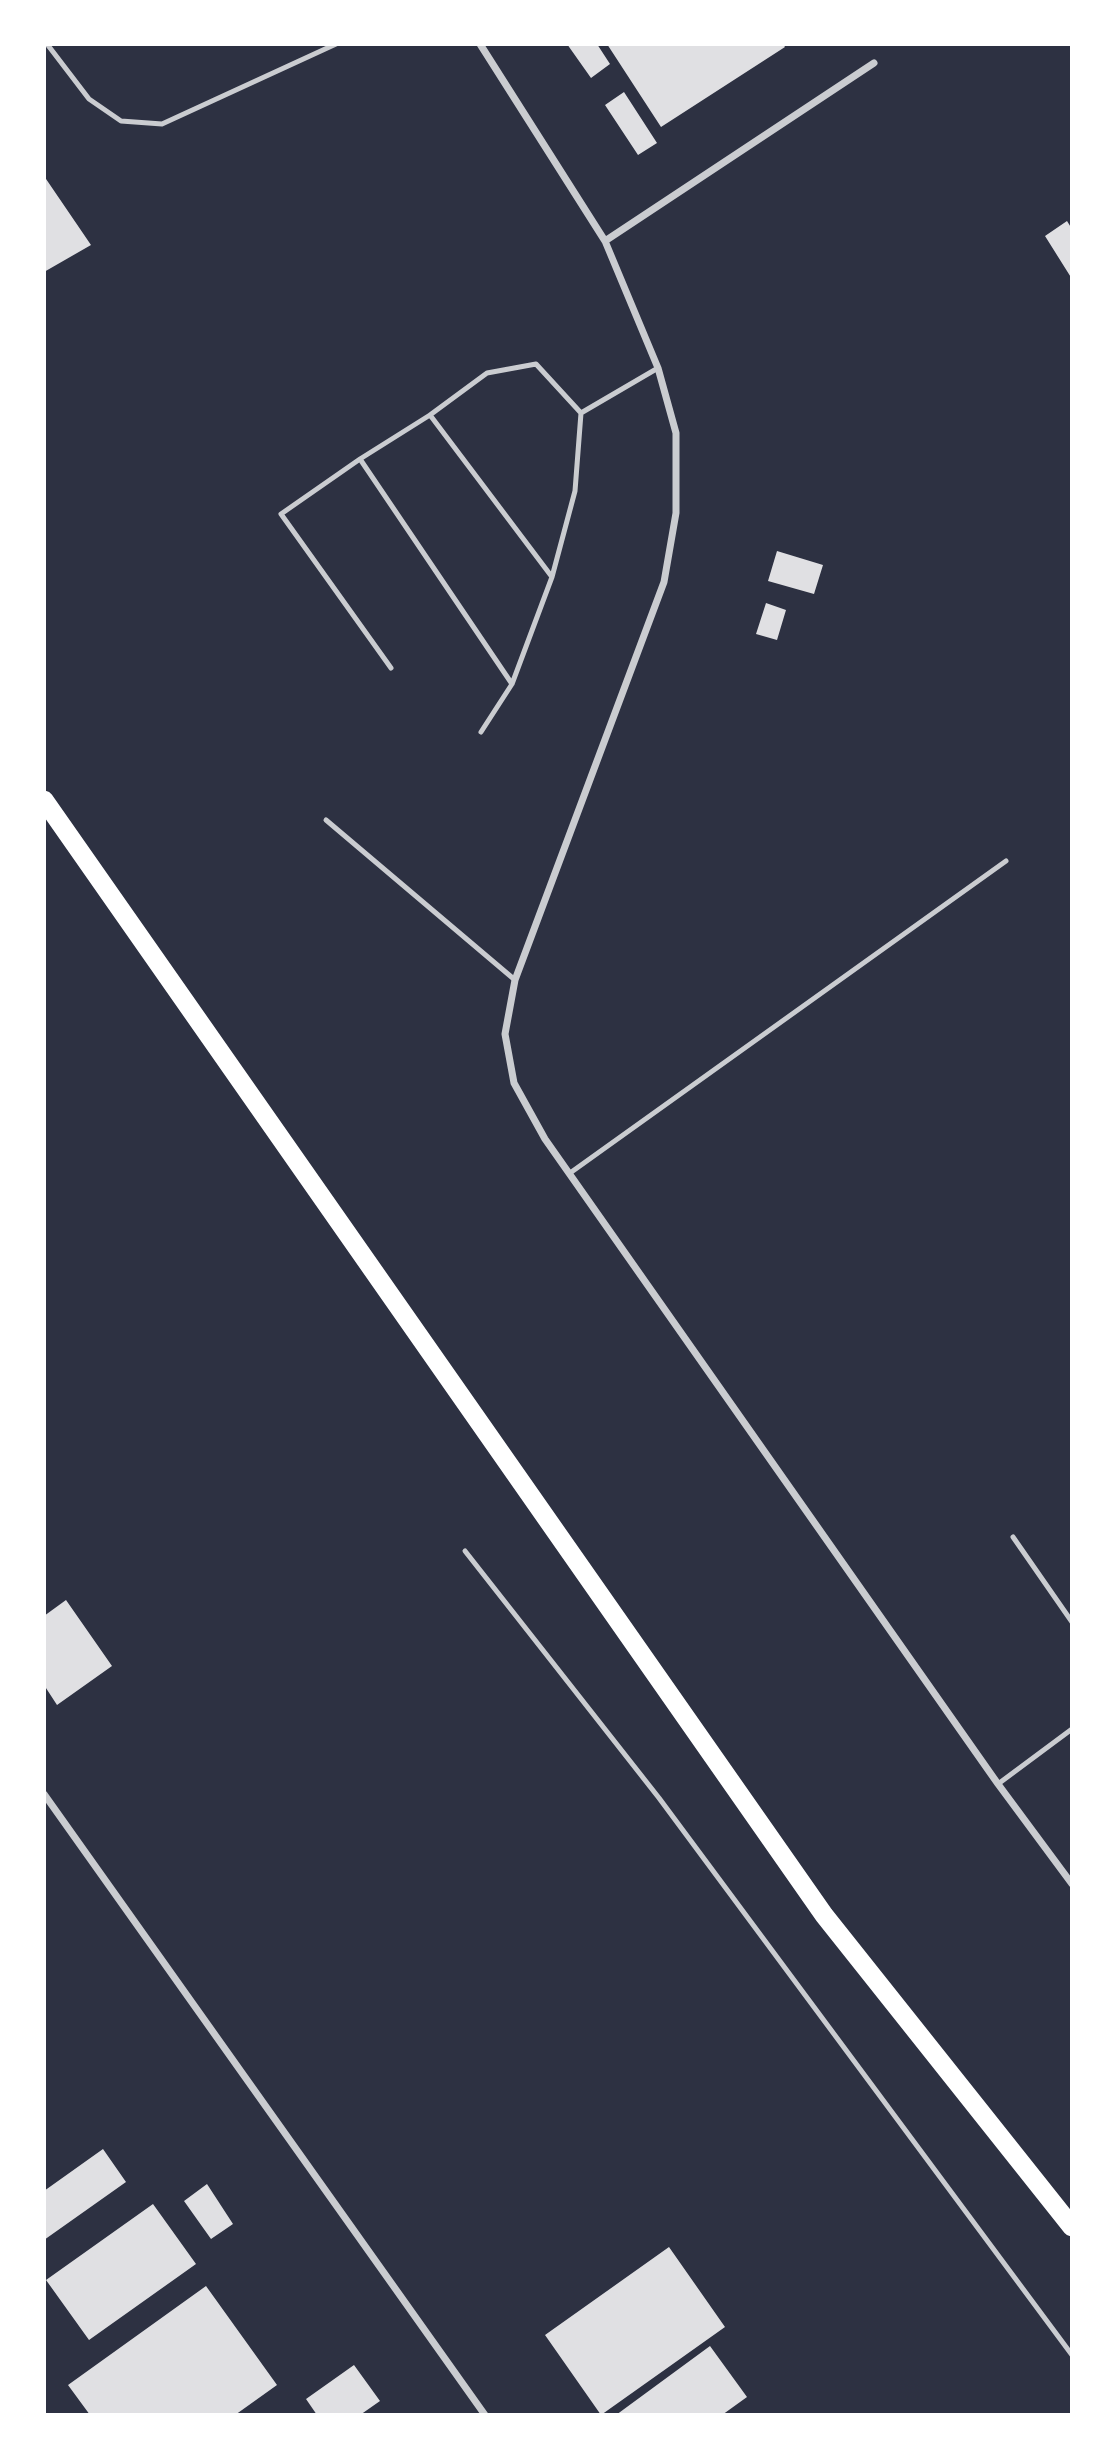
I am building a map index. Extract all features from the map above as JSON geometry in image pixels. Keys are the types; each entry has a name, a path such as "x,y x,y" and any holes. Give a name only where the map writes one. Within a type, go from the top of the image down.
{"highway":[{"path":"44,800 824,1915 1072,2227"}],"street":[{"path":"480,44 605,241 658,368 676,433 676,513 664,582 516,980 505,1034 514,1083 545,1139 998,1784 1072,1884"},
{"path":"605,241 874,63"},
{"path":"44,1794 485,2415"}],"lane":[{"path":"47,44 89,99 121,121 162,124 336,44"},
{"path":"391,668 281,514 430,415 487,373 536,364 581,413 575,491 552,577 512,684 481,732"},
{"path":"581,413 658,368"},
{"path":"430,415 552,577"},
{"path":"360,459 512,684"},
{"path":"326,820 516,980"},
{"path":"570,1173 1006,861"},
{"path":"1013,1537 1072,1622"},
{"path":"465,1551 659,1798 1072,2355"},
{"path":"998,1784 1072,1729"}],"building":[{"path":"567,44 597,44 610,64 591,78"},
{"path":"607,44 783,44 785,47 661,127"},
{"path":"624,92 657,143 638,155 605,105"},
{"path":"44,176 91,245 44,272"},
{"path":"1067,221 1072,229 1072,279 1045,236"},
{"path":"777,551 823,565 814,594 768,581"},
{"path":"766,603 786,610 777,640 756,634"},
{"path":"66,1600 112,1666 57,1705 44,1685 44,1616"},
{"path":"103,2149 126,2182 44,2240 44,2191"},
{"path":"207,2184 233,2224 211,2239 184,2201"},
{"path":"153,2204 196,2264 89,2340 46,2280"},
{"path":"669,2247 725,2327 601,2415 545,2335"},
{"path":"206,2286 277,2385 235,2415 90,2415 68,2385"},
{"path":"710,2346 747,2397 722,2415 616,2415"},
{"path":"354,2365 380,2401 360,2415 317,2415 306,2399"}]}
